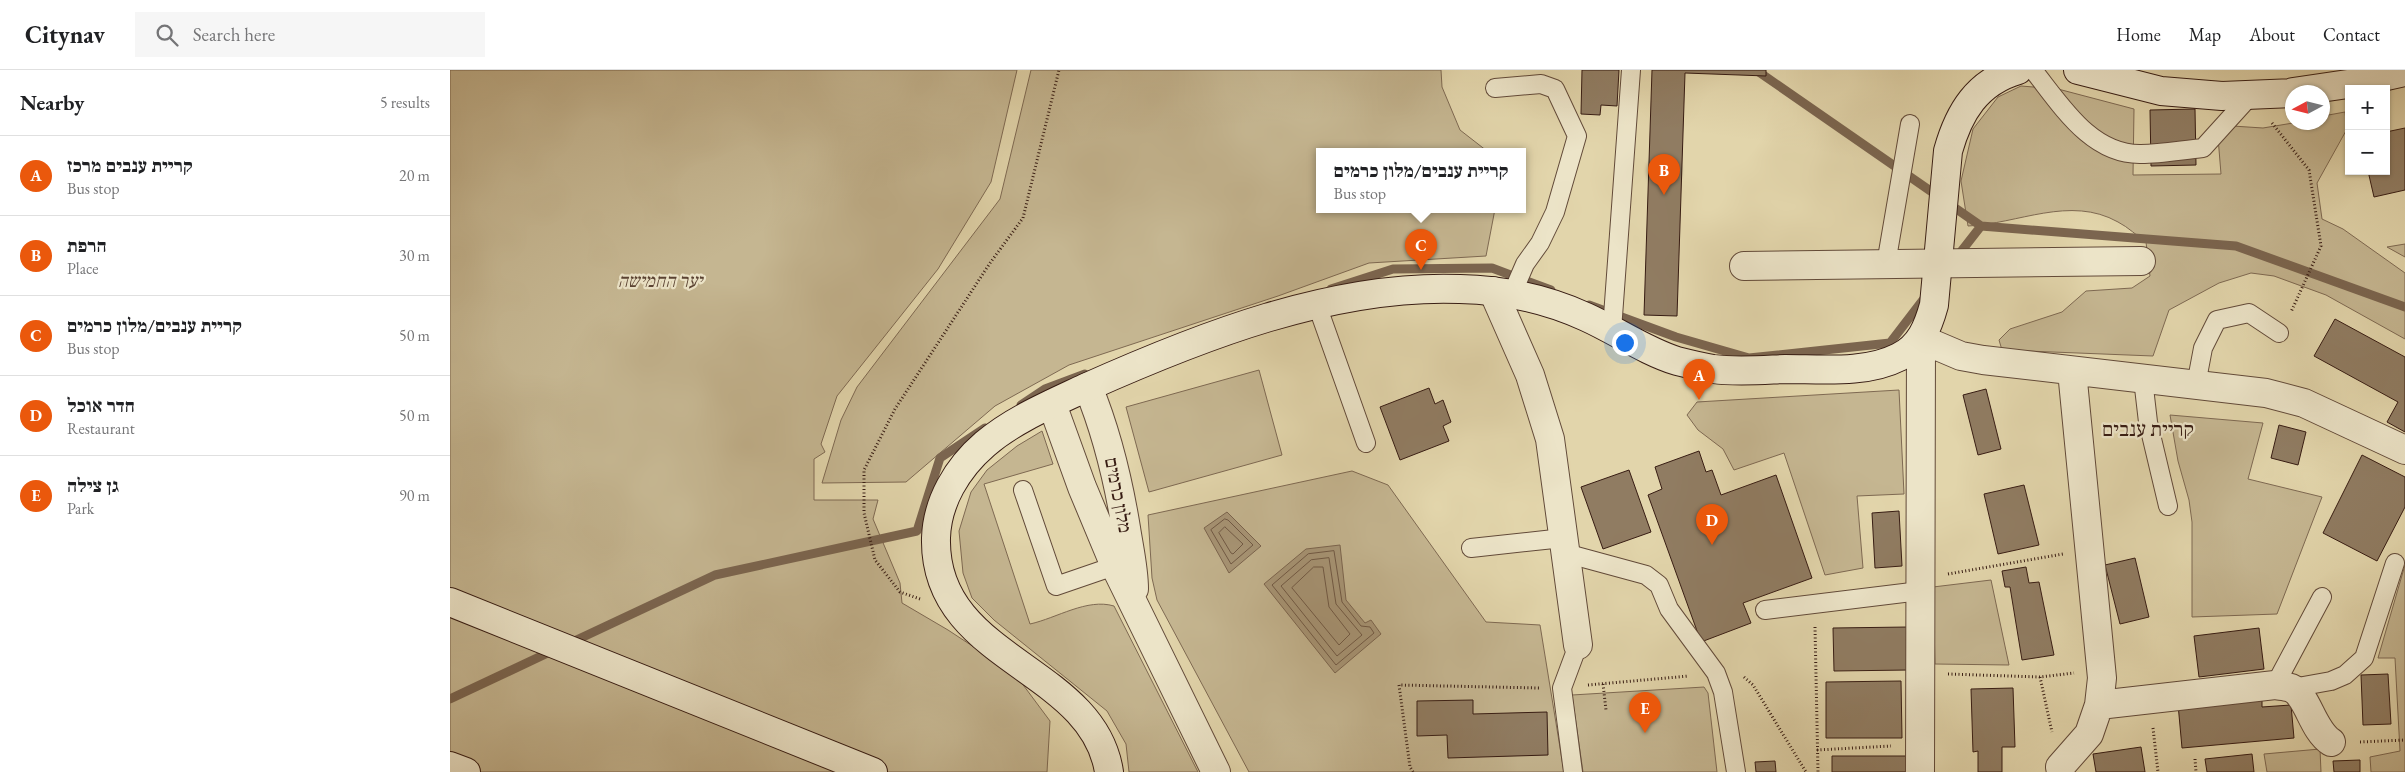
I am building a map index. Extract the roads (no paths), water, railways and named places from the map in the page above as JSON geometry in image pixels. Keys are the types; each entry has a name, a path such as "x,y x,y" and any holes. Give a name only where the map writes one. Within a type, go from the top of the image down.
{"street":[{"path":"2078,70 2161,91 2222,96 2285,93"},
{"path":"1109,772 1102,744 1087,721 1065,698 979,634 959,611 946,587 938,562 936,536 940,511 950,487 965,464 986,443 1012,425 1052,404 1140,364 1206,339 1317,305 1358,296 1409,290 1460,289 1502,293 1560,306 1665,357 1696,366 1733,370 1870,366 1898,358 1921,339 1929,324 1934,305 1948,151 1953,132 1961,114 1972,98 1985,85 2006,72"},
{"path":"2330,87 2405,72"},
{"path":"1744,266 2140,261"},
{"path":"1502,293 1542,409 1550,439 1578,645"},
{"path":"1921,339 1961,356 2266,393 2304,403 2405,450"},
{"path":"1920,772 1921,339"},
{"path":"2061,770 2089,734 2099,705 2100,670 2072,370"},
{"name":"מלון כרמים","path":"1088,387 1103,427 1115,469 1123,564 1134,605 1216,772"},
{"name":"מלון כרמים","path":"1052,404 1082,487 1123,564"},
{"path":"450,602 873,772"},
{"path":"2099,705 2284,686 2301,696 2322,737 2332,742"},
{"path":"450,766 466,772"}],"lane":[{"path":"1612,330 1631,70"},
{"path":"2033,70 2074,122 2087,133 2108,148 2140,154 2203,148 2250,95"},
{"path":"1495,88 1541,84 1555,89 1577,136 1555,212 1540,243 1502,293"},
{"path":"1886,264 1910,124"},
{"path":"1317,305 1366,443"},
{"path":"2196,385 2203,348 2217,320 2249,313 2279,333"},
{"path":"2143,379 2153,447 2168,506"},
{"path":"1023,490 1056,586 1123,564"},
{"path":"1471,548 1564,545 1646,575 1659,585 1669,609 1716,673 1723,692 1736,772"},
{"path":"2322,597 2284,686 2331,681 2345,675 2364,658 2395,563"},
{"path":"1765,610 1920,591"},
{"path":"1573,772 1562,688 1578,645"}],"water":[{"path":"1227,512 1261,546 1229,573 1204,528"},
{"path":"1340,545 1346,600 1365,623 1371,620 1381,634 1335,673 1264,584 1306,549"}],"waterway":[{"path":"1756,70 1981,226"},
{"path":"1956,258 1981,226 2236,246 2405,307"},
{"path":"1331,289 1393,269 1492,268 1551,290"},
{"path":"1589,305 1676,337 1749,358 1890,343 1926,296"},
{"path":"1021,405 1045,389 1085,374"},
{"path":"568,644 715,575 917,531 940,458 985,428"},
{"path":"450,699 554,650"}],"place":[{"name":"הרפת","path":"1664,195"},
{"name":"קריית ענבים/מלון כרמים","path":"1421,270"},
{"name":"קריית ענבים מרכז","path":"1699,400"},
{"name":"חדר אוכל","path":"1712,545"},
{"name":"גן צילה","path":"1645,733"}],"district":[{"name":"קריית ענבים","path":"2148,429"}],"park label":[{"name":"יער החמישה","path":"660,280"}]}
